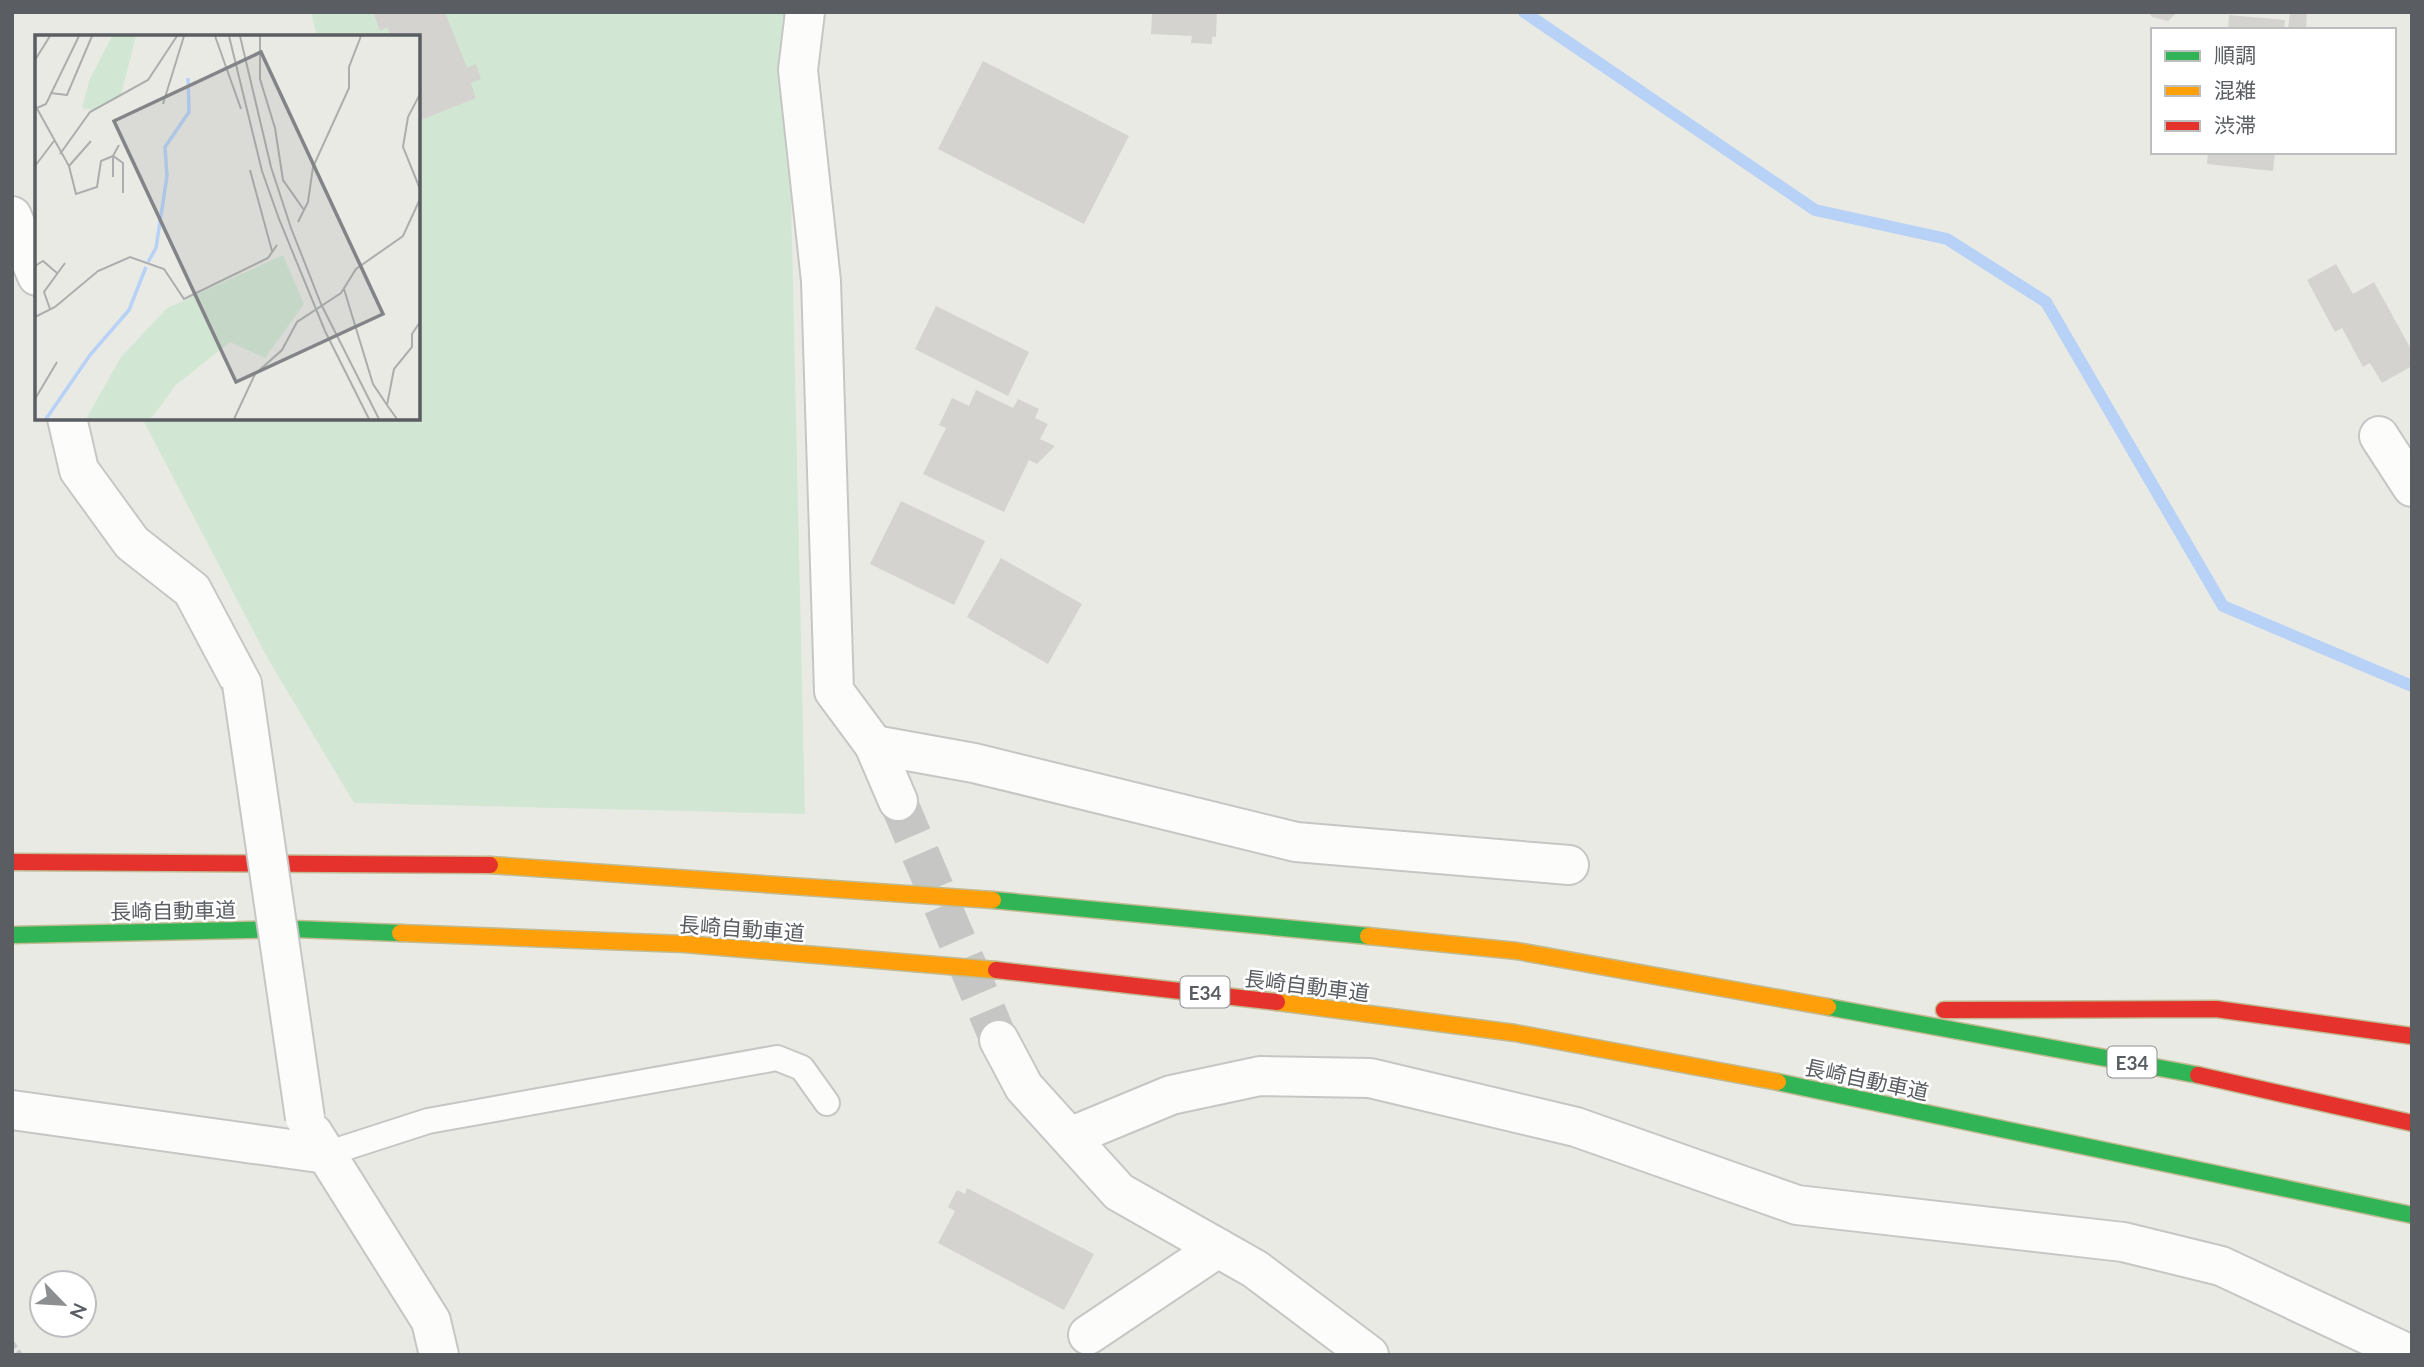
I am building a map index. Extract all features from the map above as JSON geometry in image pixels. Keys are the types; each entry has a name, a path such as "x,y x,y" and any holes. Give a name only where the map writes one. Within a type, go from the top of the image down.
{"highway":[{"name":"E34","path":"12,862 74,860 503,864 1091,907 1517,951 2216,1078 2412,1123"},
{"name":"長崎自動車道","path":"12,935 294,929 684,944 980,968 1175,989 1515,1032 1740,1074 2412,1217"},
{"path":"1851,1010 2217,1010 2412,1036"}],"street":[{"path":"805,12 799,70 821,281 834,691 874,745 898,801"},
{"path":"12,216 35,271"},
{"path":"68,420 79,470 132,543 192,590 242,684 305,1118 432,1321 439,1355"},
{"path":"2379,436 2412,487"},
{"path":"874,745 974,763 1296,842 1569,865"},
{"path":"999,1040 1024,1087 1072,1136 1119,1192 1255,1269 1369,1355"},
{"path":"1072,1136 1171,1096 1260,1076 1370,1078 1576,1127 1797,1205 2123,1241 2221,1266 2411,1355"},
{"path":"12,1110 326,1154"},
{"path":"1088,1335 1218,1248"}],"lane":[{"path":"326,1154 428,1122 777,1058 802,1068 827,1102"}],"path":[{"path":"12,1342 21,1355"}],"green space":[{"path":"311,12 791,12 790,151 805,814 354,803 268,659 143,420 420,420 420,35 317,35"}],"building":[{"path":"373,12 445,12 467,68 476,64 481,79 471,83 476,98 421,120 420,35 390,35 387,27 380,31"},
{"path":"1152,12 1217,12 1216,37 1212,37 1212,44 1191,43 1192,36 1151,34"},
{"path":"2148,12 2178,12 2168,21 2152,17"},
{"path":"2290,12 2307,12 2306,28 2288,28"},
{"path":"2229,15 2285,20 2284,28 2228,28"},
{"path":"983,61 1129,136 1084,224 938,149"},
{"path":"2208,154 2275,154 2273,171 2207,164"},
{"path":"2336,264 2353,294 2374,282 2412,351 2412,366 2382,383 2370,363 2363,367 2342,328 2335,332 2307,280"},
{"path":"936,306 1029,352 1008,396 915,349"},
{"path":"976,390 1013,408 1018,399 1039,409 1035,418 1048,424 1040,439 1055,446 1037,464 1029,460 1004,512 923,474 946,428 939,425 952,398 969,406"},
{"path":"901,501 985,541 954,605 870,564"},
{"path":"1001,558 1082,604 1048,664 967,617"},
{"path":"967,1188 1094,1254 1064,1310 938,1243 955,1211 948,1207 957,1190 965,1194"}],"waterway":[{"path":"1524,12 1815,210 1947,239 2046,302 2223,606 2412,686"}],"tunnel":[{"path":"898,801 999,1040"}],"traffic: fast":[{"path":"993,900 1368,936"},
{"path":"12,935 294,929 400,933"},
{"path":"1828,1007 2198,1075"},
{"path":"1778,1082 2412,1215"}],"traffic: slow":[{"path":"490,865 993,900"},
{"path":"400,933 684,944 996,970"},
{"path":"1368,936 1517,951 1828,1007"},
{"path":"1277,1002 1515,1033 1778,1082"}],"traffic: jam":[{"path":"12,862 490,865"},
{"path":"996,970 1277,1002"},
{"path":"1944,1010 2216,1009 2412,1036"},
{"path":"2198,1075 2412,1123"}]}
